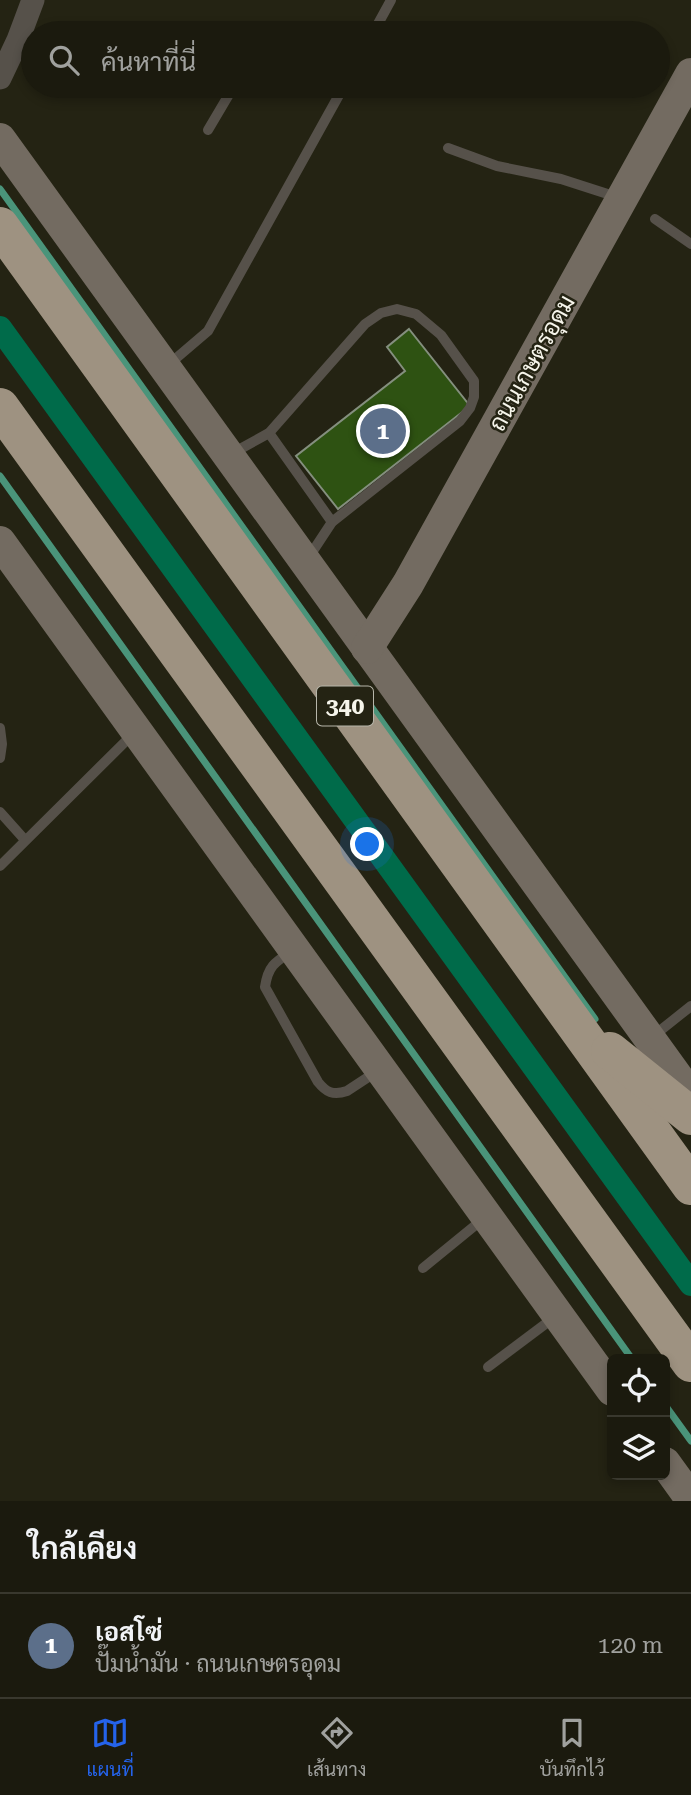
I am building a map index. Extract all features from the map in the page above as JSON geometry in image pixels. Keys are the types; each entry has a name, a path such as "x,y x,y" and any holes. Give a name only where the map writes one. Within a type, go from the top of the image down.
{"highway":[{"name":"340","path":"0,226 691,1185"},
{"path":"0,407 691,1363"},
{"path":"575,1024 691,1116"}],"main road":[{"name":"ถนนเกษตรอุดม","path":"367,648 408,584 691,74"},
{"name":"340","path":"0,139 691,1096"},
{"path":"0,542 607,1383"},
{"path":"670,1470 691,1499"}],"street":[{"path":"25,21 33,0"},
{"path":"0,78 21,32"}],"lane":[{"path":"380,21 391,0"},
{"path":"208,130 227,98"},
{"path":"165,368 208,331 337,98"},
{"path":"448,148 497,166 561,179 622,199"},
{"path":"655,219 691,244"},
{"path":"228,455 269,433 365,324 381,313 397,309 416,314 441,335 474,381 474,397 470,408 460,421 332,522 306,562"},
{"path":"269,433 332,522"},
{"path":"0,728 0,758"},
{"path":"0,866 136,731"},
{"path":"0,812 25,840"},
{"path":"295,950 274,963 267,974 265,987 318,1082 325,1091 341,1093 381,1069"},
{"path":"650,1039 691,1006"},
{"path":"423,1268 487,1216"},
{"path":"488,1367 558,1314"}],"building":[{"path":"409,329 470,406 338,509 296,456 405,371 387,347"}],"waterway":[{"path":"0,189 595,1019"},
{"path":"0,328 691,1284"},
{"path":"0,476 628,1354"},
{"path":"670,1412 691,1441"}],"place":[{"name":"เอสโซ่","path":"383,431"}]}
